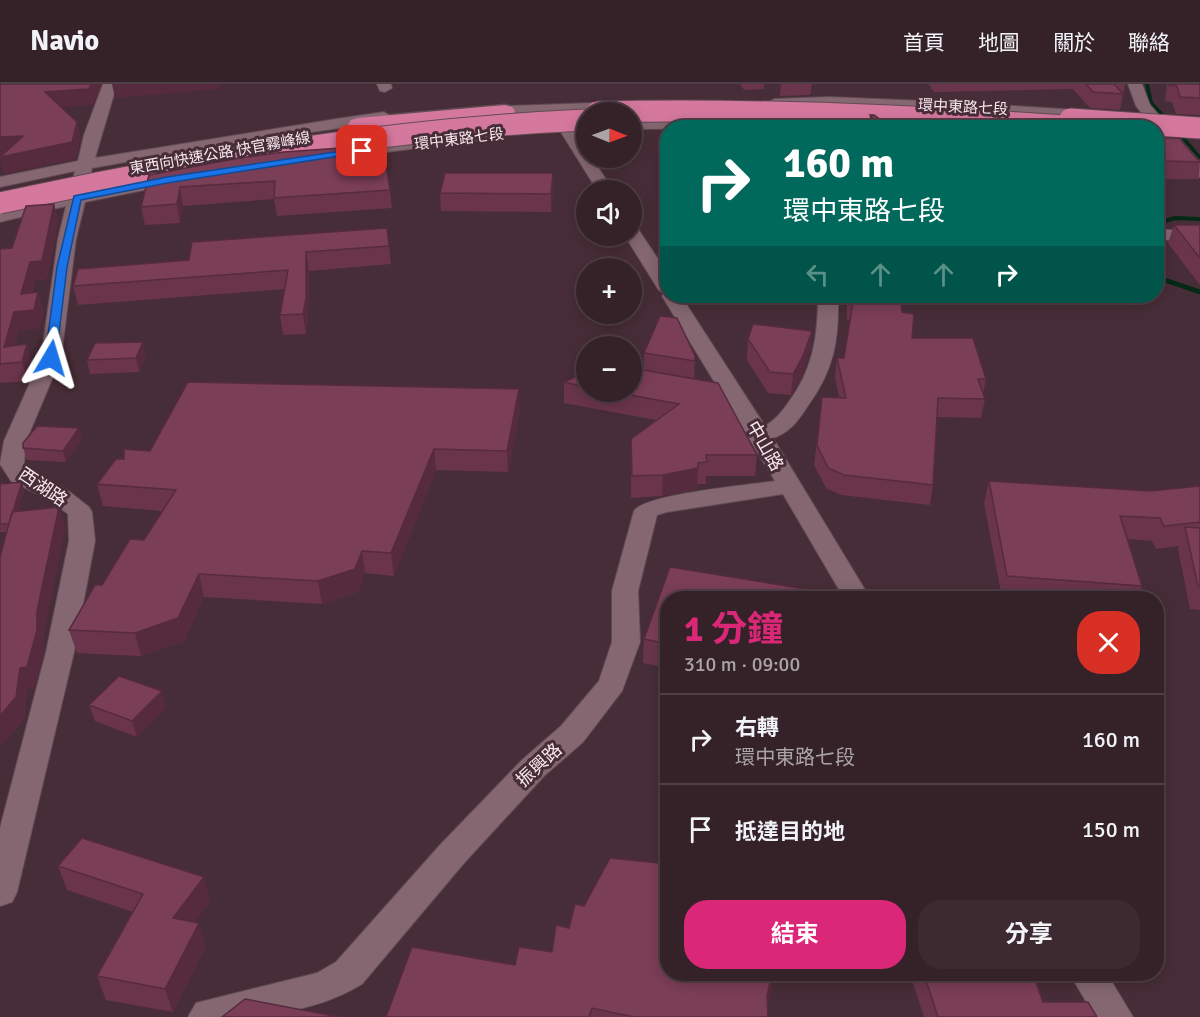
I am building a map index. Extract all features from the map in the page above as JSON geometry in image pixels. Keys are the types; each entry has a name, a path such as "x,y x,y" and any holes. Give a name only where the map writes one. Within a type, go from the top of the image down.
{"highway":[{"path":"797,103 902,107 1022,120"},
{"path":"0,187 89,167 195,148 358,124 505,111"},
{"path":"642,111 801,111 956,120"},
{"name":"東西向快速公路 快官霧峰線","path":"0,194 292,140 416,125 576,114"},
{"path":"642,118 876,120"},
{"name":"東西向快速公路 快官霧峰線","path":"0,203 138,174 294,147 463,127 576,121"},
{"path":"0,210 162,176 358,146 495,134"},
{"path":"1164,135 1179,137"}],"street":[{"name":"西湖路","path":"0,892 60,652 82,541 80,512 57,494 19,476 12,464 15,441 51,358 62,267 81,181 110,84"},
{"path":"1135,84 1143,106 1159,120"},
{"name":"環中東路七段","path":"0,203 190,154 326,133 464,118 505,111 777,97 797,103 846,110 1003,120"},
{"path":"777,97 789,120"},
{"name":"環中東路七段","path":"797,103 829,101 950,106 1053,120"},
{"path":"554,108 598,180"},
{"name":"環中東路七段","path":"806,120 843,120"},
{"path":"1164,124 1179,137 1200,172"},
{"name":"環中東路七段","path":"0,194 342,142 522,125 564,128"},
{"name":"環中東路七段","path":"642,125 660,125"},
{"name":"環中東路七段","path":"0,182 167,180 312,157 495,134 576,127"},
{"name":"環中東路七段","path":"1164,135 1179,137"},
{"name":"環中東路七段","path":"0,217 81,181"},
{"path":"1164,235 1200,237"},
{"path":"640,246 660,277"},
{"name":"中山路","path":"676,303 738,399 852,591"},
{"path":"758,435 776,431 809,391 822,367 828,333 828,303"},
{"path":"714,394 738,399"},
{"name":"振興路","path":"206,1017 209,1014 325,987 349,973 452,854 532,768 572,734 593,711 612,684 626,642 625,591 646,511 662,505 789,486"},
{"path":"1092,981 1115,1017"}],"building":[{"path":"0,84 91,84 89,89 45,92 77,122 72,142 0,157 23,136 0,137"},
{"path":"1086,84 1114,84 1123,94 1093,92"},
{"path":"1169,84 1200,84 1200,98 1180,97 1177,86"},
{"path":"870,115 881,120 874,120"},
{"path":"1164,138 1179,138 1200,162 1164,161"},
{"path":"383,145 390,190 274,198 275,181 180,187 177,204 141,207 149,175 284,152"},
{"path":"445,173 553,173 551,194 440,193"},
{"path":"54,204 42,261 30,262 21,294 38,292 34,310 14,312 4,347 27,344 22,362 0,364 0,249 12,248 26,206"},
{"path":"1174,225 1200,225 1200,258"},
{"path":"387,228 389,246 306,252 306,298 303,314 280,315 288,270 73,286 78,269 189,260 192,242"},
{"path":"853,303 901,303 902,312 914,314 912,338 973,338 986,379 978,379 985,399 938,398 933,485 844,475 828,468 817,445 822,397 846,398 837,358 844,358"},
{"path":"660,316 677,318 695,356 695,361 644,353"},
{"path":"753,324 812,331 803,356 793,374 770,372 748,339"},
{"path":"143,342 136,358 87,360 95,343"},
{"path":"642,370 718,383 757,455 706,455 707,462 698,463 698,468 663,475 632,476 631,439 679,404 642,397"},
{"path":"576,377 576,385 564,382"},
{"path":"188,382 519,389 507,451 434,449 391,553 362,551 355,569 318,581 199,574 178,618 135,633 69,630 95,585 102,585 130,539 144,540 176,490 97,484 116,459 124,459 124,449 150,451"},
{"path":"37,426 79,428 63,451 23,448 23,443"},
{"path":"989,481 1150,491 1200,486 1200,522 1164,526 1160,518 1120,516 1142,586 1007,576"},
{"path":"22,482 9,524 0,524 0,484"},
{"path":"59,507 37,611 37,630 27,667 20,668 16,697 0,716 0,557 12,512"},
{"path":"1185,527 1200,528 1200,586 1198,586"},
{"path":"670,567 817,591 661,591"},
{"path":"660,595 660,642 644,639"},
{"path":"119,676 162,691 132,721 89,705"},
{"path":"82,838 204,877 173,918 199,923 165,989 97,976 143,894 58,866"},
{"path":"610,858 660,863 660,981 770,981 767,996 768,1017 634,1017 592,1008 589,1017 386,1017 412,947 515,965 519,947 552,952 556,925 569,928 575,904 584,906"},
{"path":"926,981 1036,981 1043,1002 1088,1002 1097,1017 938,1017"},
{"path":"245,999 339,1017 222,1017"}],"waterway":[{"path":"1147,84 1151,103 1166,119"},
{"path":"1177,131 1200,158"},
{"path":"1164,221 1175,218 1200,219"},
{"path":"1164,280 1200,292"}],"route":[{"path":"51,358 62,267 77,198 167,180 362,151"}]}
